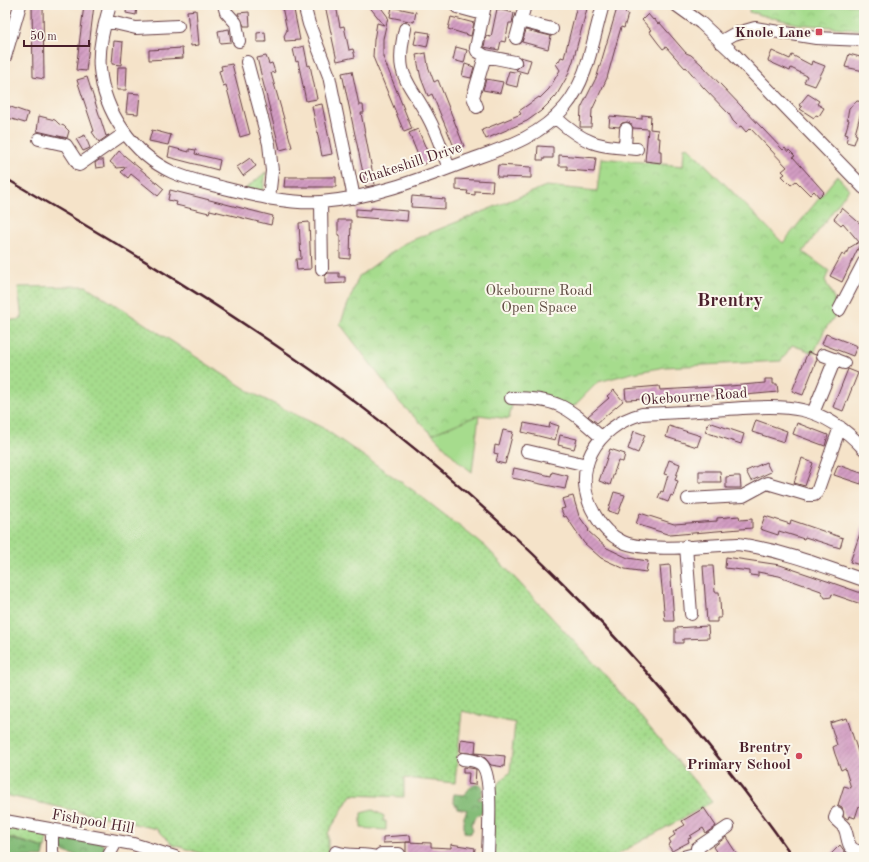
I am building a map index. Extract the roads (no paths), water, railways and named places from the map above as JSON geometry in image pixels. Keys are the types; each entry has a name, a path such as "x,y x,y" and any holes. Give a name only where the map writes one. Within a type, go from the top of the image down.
{"street":[{"path":"5,57 20,5"},
{"name":"Chakeshill Drive","path":"110,5 100,53 102,84 112,110 125,133 145,155 171,172 193,180 291,202 320,202 354,198 386,190 449,168 533,135 555,117 566,105 579,83 603,5"},
{"path":"304,5 309,24 329,76 354,198"},
{"path":"516,38 525,5"},
{"path":"676,5 688,12 732,52 864,188"},
{"path":"228,6 226,12 236,23 239,41"},
{"path":"457,7 484,10 476,48 480,54 515,62"},
{"path":"106,20 136,28 178,26"},
{"path":"520,20 552,29"},
{"path":"720,42 734,34 739,36 755,28 816,38 864,40"},
{"path":"400,34 400,60 404,76 428,118 449,168"},
{"path":"732,52 740,40 739,36"},
{"path":"477,107 473,97 485,56"},
{"path":"247,62 269,144 272,170 269,198"},
{"path":"555,117 573,134 589,142 600,146 637,149"},
{"path":"624,148 626,129"},
{"path":"39,139 66,145 79,165 125,133"},
{"path":"320,202 322,269"},
{"path":"839,310 864,262"},
{"path":"813,413 834,359"},
{"path":"511,398 544,399 566,407 601,438"},
{"name":"Okebourne Road","path":"864,449 840,427 813,413 790,407 772,406 642,414 622,421 612,427 601,438 587,465 586,485 587,497 591,508 602,526 622,542 646,548 738,544 767,549 802,558 864,580"},
{"path":"688,499 743,496 767,483 808,495 814,495 817,492 840,427"},
{"path":"526,451 587,465"},
{"path":"686,546 691,614"},
{"path":"462,759 475,761 481,764 486,770 489,799 488,857"},
{"path":"837,813 835,818 844,828 848,843 855,851 864,852"},
{"name":"Fishpool Hill","path":"5,821 133,844 175,857"},
{"path":"683,857 701,851 728,827"},
{"path":"52,830 52,852 54,857"},
{"path":"108,857 116,842"},
{"path":"336,852 346,855 368,855 378,857 381,854 399,854"}],"railway":[{"path":"5,178 148,263 253,330 359,405 429,461 497,520 562,582 625,648 684,716 740,785 793,857"}],"place":[{"name":"Knole Lane","path":"819,32"},
{"name":"Brentry Primary School","path":"799,756"}],"district":[{"name":"Brentry","path":"730,299"}],"park label":[{"name":"Okebourne Road Open Space","path":"539,298"}]}
